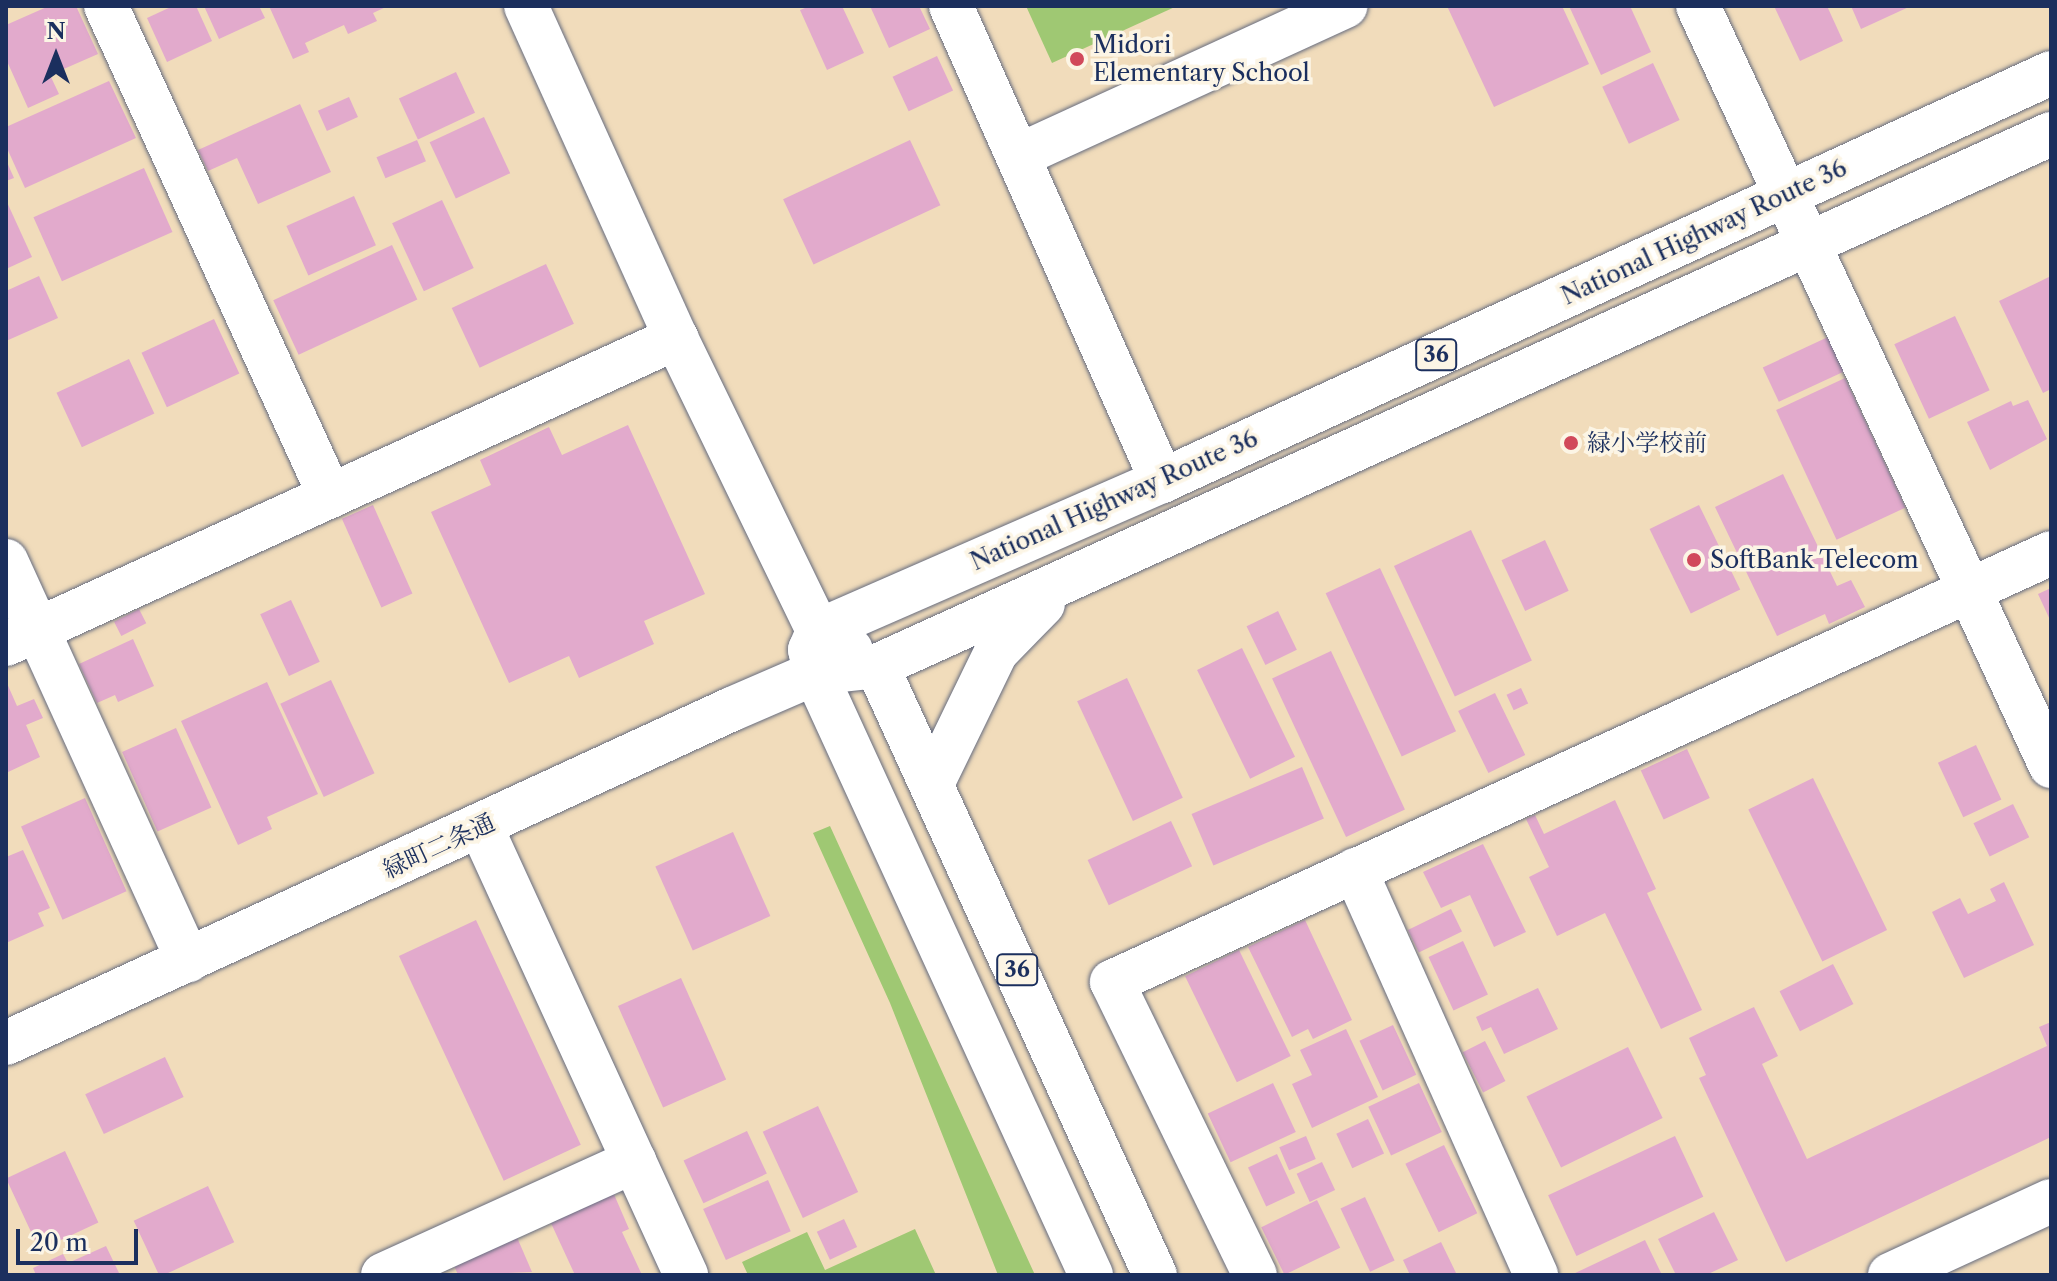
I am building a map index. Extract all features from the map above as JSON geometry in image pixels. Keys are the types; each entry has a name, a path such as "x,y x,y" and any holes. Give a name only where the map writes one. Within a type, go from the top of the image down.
{"main road":[{"path":"106,6 330,496"},
{"path":"526,6 817,652"},
{"path":"951,6 1020,155 1162,481"},
{"path":"1020,155 1345,6"},
{"path":"1698,6 2051,766"},
{"name":"National Highway Route 36","path":"817,652 1162,481 2051,73"},
{"name":"36","path":"1155,1275 877,666 2051,134"},
{"path":"22,637 676,338"},
{"path":"1255,1275 1112,982 2051,553"},
{"path":"6,561 22,637 188,960"},
{"path":"932,784 996,652 1017,626 1073,579"},
{"name":"36","path":"817,652 1091,1275"},
{"name":"緑町二条通","path":"6,1043 481,827 817,652 877,666"},
{"path":"481,827 686,1275"},
{"path":"1355,870 1536,1275"},
{"path":"383,1275 634,1161"},
{"path":"1890,1275 2051,1201"}],"green space":[{"path":"1026,6 1177,6 1052,63"},
{"path":"830,826 1035,1275 998,1275 890,1003 813,833"},
{"path":"915,1229 936,1275 748,1275 742,1262 807,1232 825,1270"}],"building":[{"path":"49,6 76,6 98,54 50,75 59,94 28,108 6,59 6,25"},
{"path":"173,6 196,6 212,41 167,62 147,18"},
{"path":"204,6 259,6 265,18 219,39"},
{"path":"269,6 388,6 373,13 377,21 348,34 344,25 305,43 309,52 293,59"},
{"path":"810,6 842,6 864,53 827,70 800,10"},
{"path":"870,6 919,6 930,29 889,48"},
{"path":"1447,6 1562,6 1589,64 1494,107"},
{"path":"1569,6 1630,6 1651,52 1601,75"},
{"path":"1774,6 1827,6 1843,41 1800,61"},
{"path":"1851,6 1911,6 1861,29"},
{"path":"937,56 953,90 909,111 893,77"},
{"path":"1653,63 1680,120 1629,144 1602,87"},
{"path":"456,72 475,113 418,139 399,99"},
{"path":"109,81 136,138 25,188 6,146 6,127"},
{"path":"349,97 358,117 327,131 318,111"},
{"path":"300,104 331,172 258,204 237,158 208,171 198,150"},
{"path":"484,117 510,173 456,199 430,142"},
{"path":"417,140 426,161 385,178 376,157"},
{"path":"910,140 940,205 814,264 783,199"},
{"path":"6,160 14,178 6,181"},
{"path":"144,168 172,232 62,281 33,217"},
{"path":"354,196 376,245 308,275 286,226"},
{"path":"6,200 32,257 6,269"},
{"path":"442,200 474,268 424,291 392,223"},
{"path":"392,245 417,299 299,355 273,300"},
{"path":"546,264 574,324 480,368 452,308"},
{"path":"39,276 58,318 6,341 6,291"},
{"path":"2051,276 2051,389 2043,393 1999,301"},
{"path":"1955,316 1990,390 1929,419 1894,344"},
{"path":"214,319 239,373 167,407 141,353"},
{"path":"1828,337 1844,371 1779,402 1763,367"},
{"path":"129,359 154,413 82,447 56,393"},
{"path":"1845,378 1905,508 1837,540 1776,410"},
{"path":"2028,400 2047,439 1990,470 1967,422 2011,401 2013,406"},
{"path":"628,425 705,594 644,621 654,644 579,678 569,656 509,683 431,512 491,485 480,460 549,427 562,455"},
{"path":"1783,474 1837,586 1851,580 1865,607 1829,624 1825,614 1777,636 1715,507"},
{"path":"373,505 412,594 381,607 342,519"},
{"name":"SoftBank Telecom","path":"1699,505 1740,589 1691,614 1650,529"},
{"path":"1471,530 1532,661 1455,696 1394,566"},
{"path":"1545,540 1569,591 1525,611 1501,560"},
{"path":"1380,568 1456,731 1402,756 1326,593"},
{"path":"2051,588 2051,622 2038,594"},
{"path":"291,600 320,662 289,676 260,614"},
{"path":"139,609 146,623 121,636 114,622"},
{"path":"1278,611 1297,650 1265,665 1247,626"},
{"path":"133,639 154,686 118,702 115,695 97,703 79,664"},
{"path":"1242,648 1295,757 1250,779 1197,670"},
{"path":"1331,651 1405,810 1346,837 1272,678"},
{"path":"1127,678 1183,798 1133,821 1077,701"},
{"path":"331,680 375,773 324,797 280,704"},
{"path":"6,681 17,706 34,699 43,718 26,725 40,757 6,773"},
{"path":"267,682 318,794 267,817 272,829 238,845 181,721"},
{"path":"1521,688 1528,703 1514,710 1506,695"},
{"path":"1495,693 1525,755 1488,773 1458,711"},
{"path":"176,728 211,807 157,831 122,752"},
{"path":"1976,745 2001,799 1963,817 1938,763"},
{"path":"1687,749 1710,798 1664,819 1641,771"},
{"path":"1302,767 1324,819 1213,865 1192,814"},
{"path":"1813,778 1887,930 1822,961 1748,810"},
{"path":"85,798 126,891 63,920 21,826"},
{"path":"1615,800 1656,889 1647,893 1702,1010 1661,1029 1605,913 1557,936 1529,877 1549,867 1526,819 1535,815 1544,834"},
{"path":"2013,804 2029,837 1990,857 1973,823"},
{"path":"1171,821 1192,866 1109,905 1088,860"},
{"path":"733,832 770,916 693,951 655,867"},
{"path":"1483,844 1526,932 1494,947 1470,895 1441,908 1423,872"},
{"path":"23,850 50,908 38,913 44,926 6,943 6,857"},
{"path":"2004,882 2034,945 1964,978 1932,912 1960,898 1968,914 1996,901 1990,889"},
{"path":"1451,909 1462,931 1419,953 1408,930"},
{"path":"476,920 581,1145 504,1181 399,956"},
{"path":"1305,920 1352,1020 1313,1039 1308,1029 1292,1037 1248,947"},
{"path":"1463,941 1488,994 1453,1011 1429,957"},
{"path":"1239,950 1291,1056 1237,1082 1185,976"},
{"path":"1833,964 1853,1004 1800,1031 1780,991"},
{"path":"681,978 726,1079 663,1107 618,1006"},
{"path":"1538,988 1558,1029 1504,1054 1491,1027 1482,1031 1476,1017"},
{"path":"1754,1007 1778,1056 1762,1064 1807,1159 2047,1046 2039,1027 2051,1022 2051,1137 1786,1262 1699,1078 1706,1075 1689,1038"},
{"path":"1393,1025 1416,1075 1383,1090 1359,1041"},
{"path":"1346,1029 1378,1097 1312,1128 1292,1084 1312,1075 1300,1050"},
{"path":"1485,1041 1505,1081 1483,1092 1463,1052"},
{"path":"1628,1047 1663,1118 1561,1168 1526,1097"},
{"path":"165,1057 184,1097 104,1134 85,1094"},
{"path":"1273,1083 1296,1132 1231,1162 1208,1113"},
{"path":"1419,1083 1442,1132 1391,1156 1368,1107"},
{"path":"818,1106 858,1192 803,1218 763,1132"},
{"path":"1368,1119 1384,1153 1352,1168 1336,1134"},
{"path":"747,1131 767,1174 703,1203 684,1161"},
{"path":"1306,1136 1316,1159 1289,1170 1279,1147"},
{"path":"1675,1136 1703,1197 1576,1256 1548,1195"},
{"path":"1444,1145 1477,1213 1439,1232 1405,1164"},
{"path":"65,1151 98,1223 39,1250 6,1178"},
{"path":"1277,1154 1295,1193 1266,1206 1248,1168"},
{"path":"1322,1162 1335,1190 1310,1202 1297,1174"},
{"path":"768,1180 791,1231 726,1260 703,1209"},
{"path":"208,1186 234,1242 159,1275 134,1221"},
{"path":"613,1192 629,1229 622,1232 642,1275 575,1275 550,1221"},
{"path":"1365,1197 1395,1260 1370,1272 1341,1208"},
{"path":"1317,1200 1340,1248 1285,1275 1261,1227"},
{"path":"1714,1212 1738,1260 1706,1275 1676,1275 1658,1239"},
{"path":"844,1219 857,1247 830,1260 817,1232"},
{"path":"516,1235 532,1272 458,1275 453,1263"},
{"path":"1645,1240 1662,1275 1571,1275"},
{"path":"1441,1242 1457,1275 1410,1275 1403,1260"},
{"path":"106,1246 120,1275 36,1275 33,1268 63,1254 68,1263"}],"place":[{"name":"Midori Elementary School","path":"1077,59"},
{"name":"緑小学校前","path":"1571,443"},
{"name":"SoftBank Telecom","path":"1694,560"}]}
